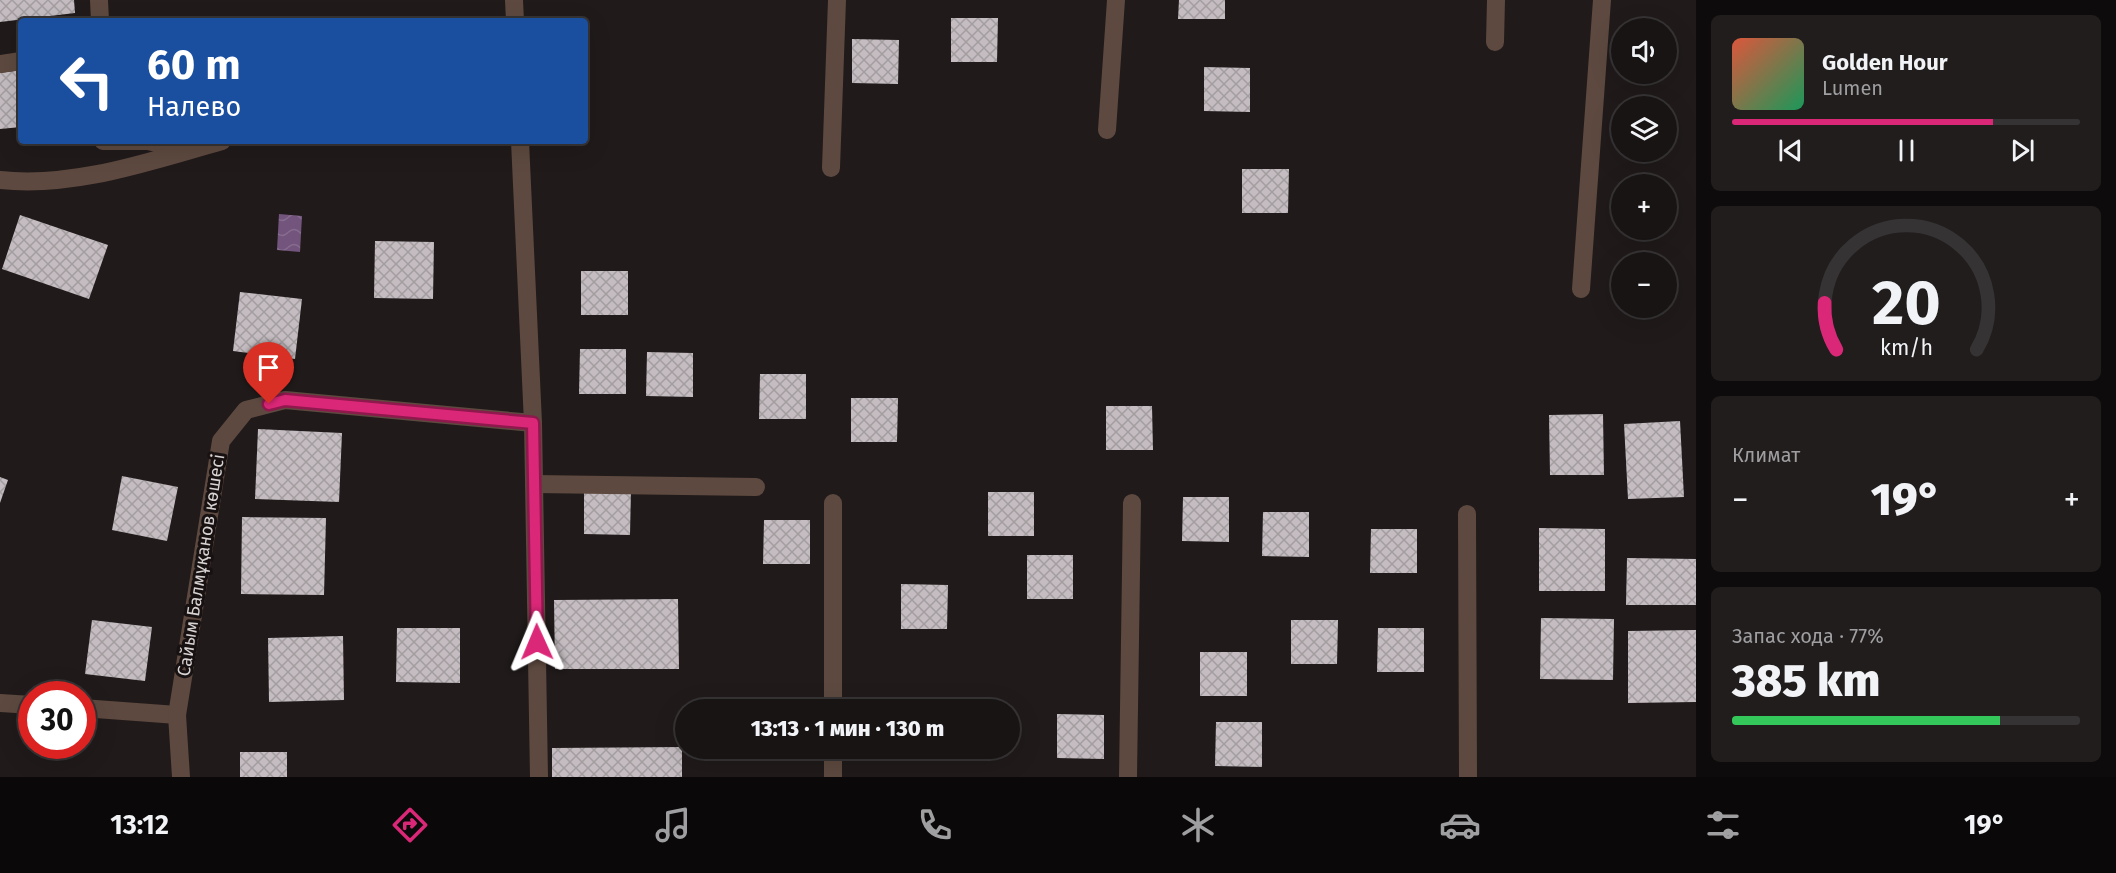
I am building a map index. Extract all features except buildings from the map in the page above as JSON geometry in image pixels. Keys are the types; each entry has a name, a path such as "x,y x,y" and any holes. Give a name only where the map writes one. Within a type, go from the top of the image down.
{"street":[{"path":"99,0 99,18"},
{"path":"514,0 515,18"},
{"path":"831,168 837,0"},
{"path":"1107,130 1116,0"},
{"path":"1495,42 1496,0"},
{"path":"1581,289 1602,0"},
{"path":"0,64 18,61"},
{"path":"161,144 187,150"},
{"path":"0,180 26,183 58,181 210,144"},
{"path":"520,144 533,423 539,777"},
{"name":"Сайым Балмұқанов көшесі","path":"181,777 177,715 221,441 246,410 285,400 533,423"},
{"path":"534,484 756,487"},
{"path":"1128,777 1132,502"},
{"path":"833,503 833,699"},
{"path":"1467,514 1468,777"},
{"path":"0,702 18,704"},
{"path":"96,709 177,715"},
{"path":"833,759 833,777"}],"water":[{"path":"279,214 302,216 300,252 277,250"}],"route":[{"path":"269,404 285,400 533,423 537,642"}]}
